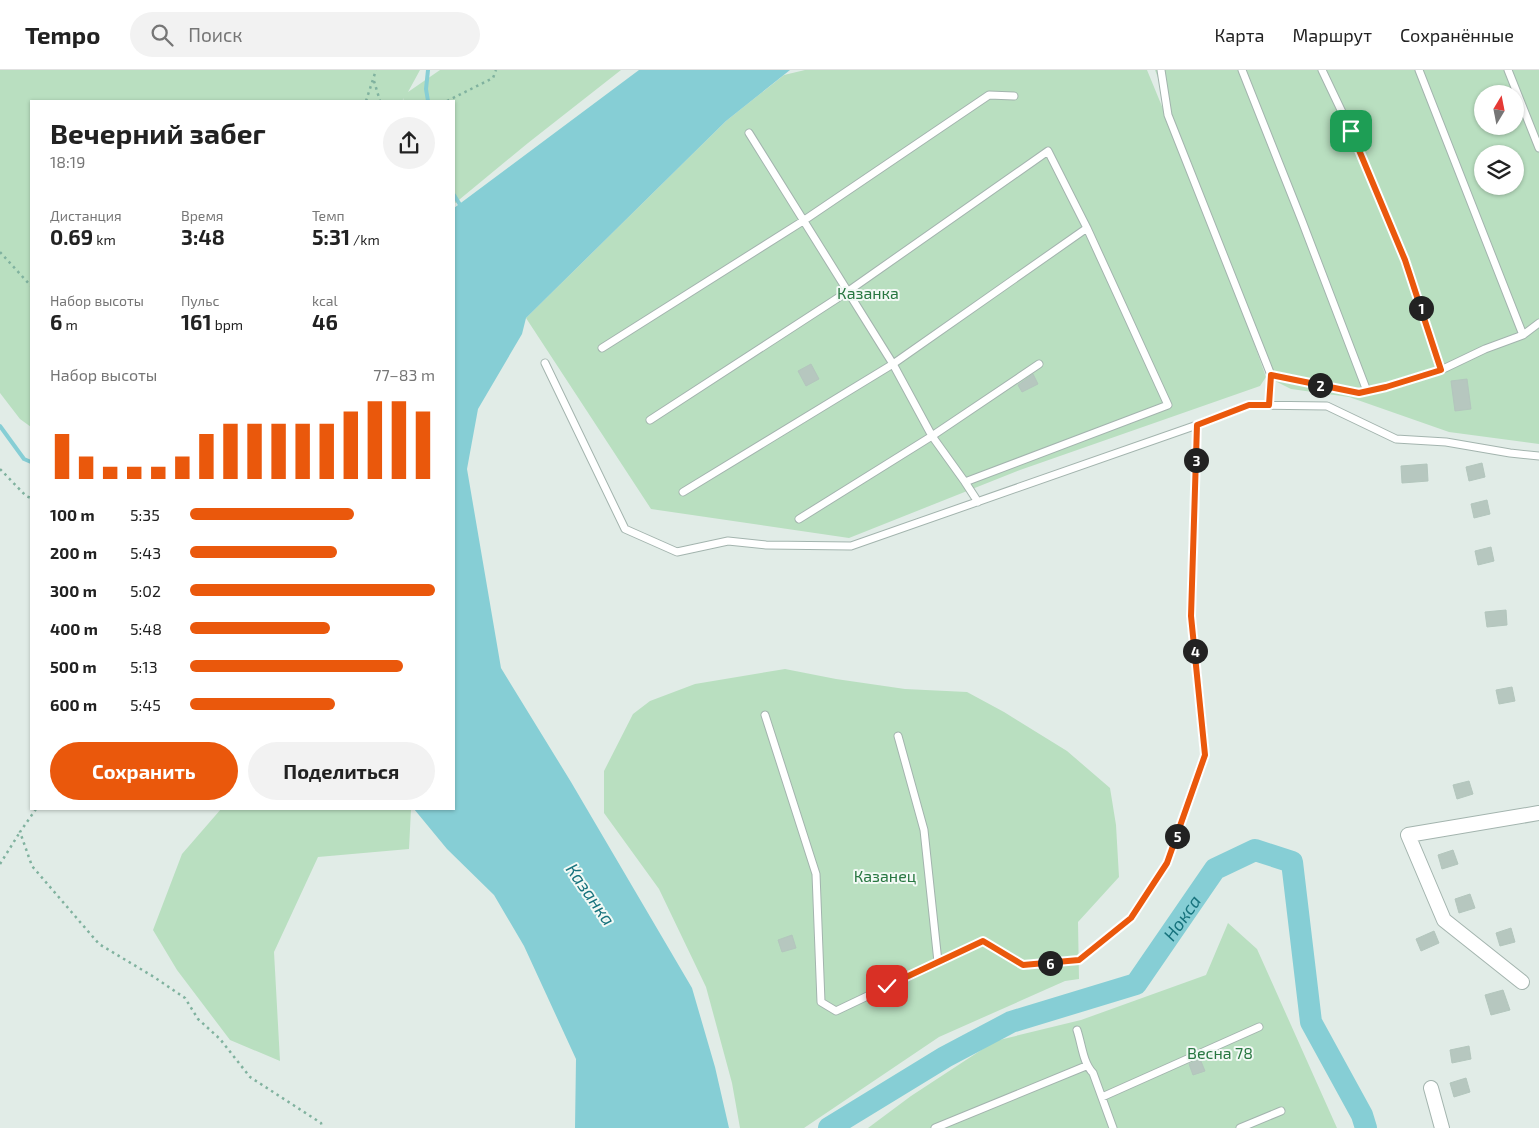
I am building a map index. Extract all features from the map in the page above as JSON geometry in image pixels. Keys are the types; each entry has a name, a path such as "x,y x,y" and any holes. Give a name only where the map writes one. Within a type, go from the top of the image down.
{"street":[{"path":"1522,982 1444,920 1408,834 1539,813"},
{"path":"1431,1088 1442,1128"}],"lane":[{"path":"1161,70 1168,115 1271,375 1269,405"},
{"path":"1242,70 1367,391"},
{"path":"1322,70 1351,131 1405,260 1441,370"},
{"path":"1419,70 1524,335"},
{"path":"1508,70 1539,148"},
{"path":"602,348 803,221 988,95 1014,96"},
{"path":"749,133 893,364 932,436 978,502"},
{"path":"650,420 847,292 1048,151 1087,228 1168,405 965,482"},
{"path":"683,492 893,364 1087,228"},
{"path":"1271,375 1359,393 1386,387 1441,370 1485,349 1524,335 1539,323"},
{"path":"545,363 625,530 677,552 728,541 766,545 851,546 1249,405 1327,406 1396,439 1446,442 1539,456"},
{"path":"799,519 932,436 1039,364"},
{"path":"765,715 816,874 821,1002 836,1011 983,941 1023,965 1079,960 1131,918 1167,863 1205,755 1191,616 1197,425"},
{"path":"898,736 924,830 938,962"},
{"path":"1102,1097 1259,1026"},
{"path":"1077,1030 1086,1066 1093,1074 1113,1128"},
{"path":"935,1128 1086,1066"},
{"path":"1240,1128 1281,1110"}],"path":[{"path":"366,100 376,70"},
{"path":"449,100 493,78 496,70"},
{"path":"373,79 380,100"},
{"path":"0,252 30,285"},
{"path":"0,469 26,496 30,498"},
{"path":"0,864 35,810"},
{"path":"20,832 32,866 99,944 185,998 198,1019 220,1039 250,1076 321,1123 322,1128"}],"green space":[{"path":"0,70 420,70 408,92 440,70 621,70 455,203 455,100 403,100 404,98 403,100 30,100 30,426 20,419 0,393"},
{"name":"Казанка","path":"805,70 1147,70 1209,223 1266,377 1260,386 1020,470 849,538 651,509 526,318 726,121 784,75"},
{"path":"1155,70 1539,70 1539,444 1449,432 1349,397 1291,389 1273,380"},
{"name":"Казанец","path":"785,669 905,689 967,692 1004,712 1067,751 1110,788 1116,825 1119,877 1078,922 1079,979 1065,981 939,1037 804,1128 740,1128 732,1083 706,987 659,889 604,813 604,771 633,714 650,701 695,684"},
{"path":"220,810 411,810 409,849 318,857 274,952 280,1061 230,1040 177,970 153,930 182,854"},
{"name":"Весна 78","path":"1228,923 1257,949 1337,1128 868,1128 911,1096 995,1041 1081,1020 1206,975"}],"water":[{"name":"Казанка","path":"639,70 790,70 726,121 526,318 522,334 478,409 467,469 501,668 571,782 692,988 715,1067 729,1128 575,1128 576,1059 524,946 494,895 447,849 415,810 455,810 455,207"}],"building":[{"path":"811,364 819,379 806,386 798,371"},
{"path":"1033,374 1038,384 1022,392 1018,385"},
{"path":"1467,379 1471,409 1455,411 1451,381"},
{"path":"1482,463 1485,477 1469,481 1466,467"},
{"path":"1427,464 1428,481 1402,483 1401,466"},
{"path":"1487,500 1490,514 1474,518 1471,504"},
{"path":"1491,547 1494,561 1478,565 1475,551"},
{"path":"1506,610 1507,625 1487,627 1485,612"},
{"path":"1512,687 1515,701 1499,704 1496,690"},
{"path":"1469,781 1473,794 1457,799 1453,785"},
{"path":"1453,850 1458,864 1442,869 1438,855"},
{"path":"1470,894 1475,908 1459,913 1455,899"},
{"path":"1511,928 1515,942 1500,946 1496,933"},
{"path":"1434,931 1439,943 1421,951 1416,939"},
{"path":"792,935 796,948 782,952 778,940"},
{"path":"1503,990 1510,1010 1491,1015 1485,995"},
{"path":"1469,1046 1471,1059 1452,1063 1450,1050"},
{"path":"1200,1059 1205,1071 1193,1075 1189,1064"},
{"path":"1466,1078 1470,1092 1454,1097 1450,1083"}],"waterway":[{"path":"428,70 426,89 428,100"},
{"path":"455,197 462,208"},
{"path":"0,426 24,459 30,462"},
{"name":"Нокса","path":"829,1128 945,1057 1011,1022 1136,984 1215,869 1255,850 1292,862 1311,1022 1362,1115 1366,1128"}],"route":[{"path":"887,986 983,941 1023,965 1079,960 1131,918 1167,863 1205,755 1191,616 1197,425 1249,405 1269,405 1271,375 1359,393 1386,387 1441,370 1405,260 1351,131"}]}
